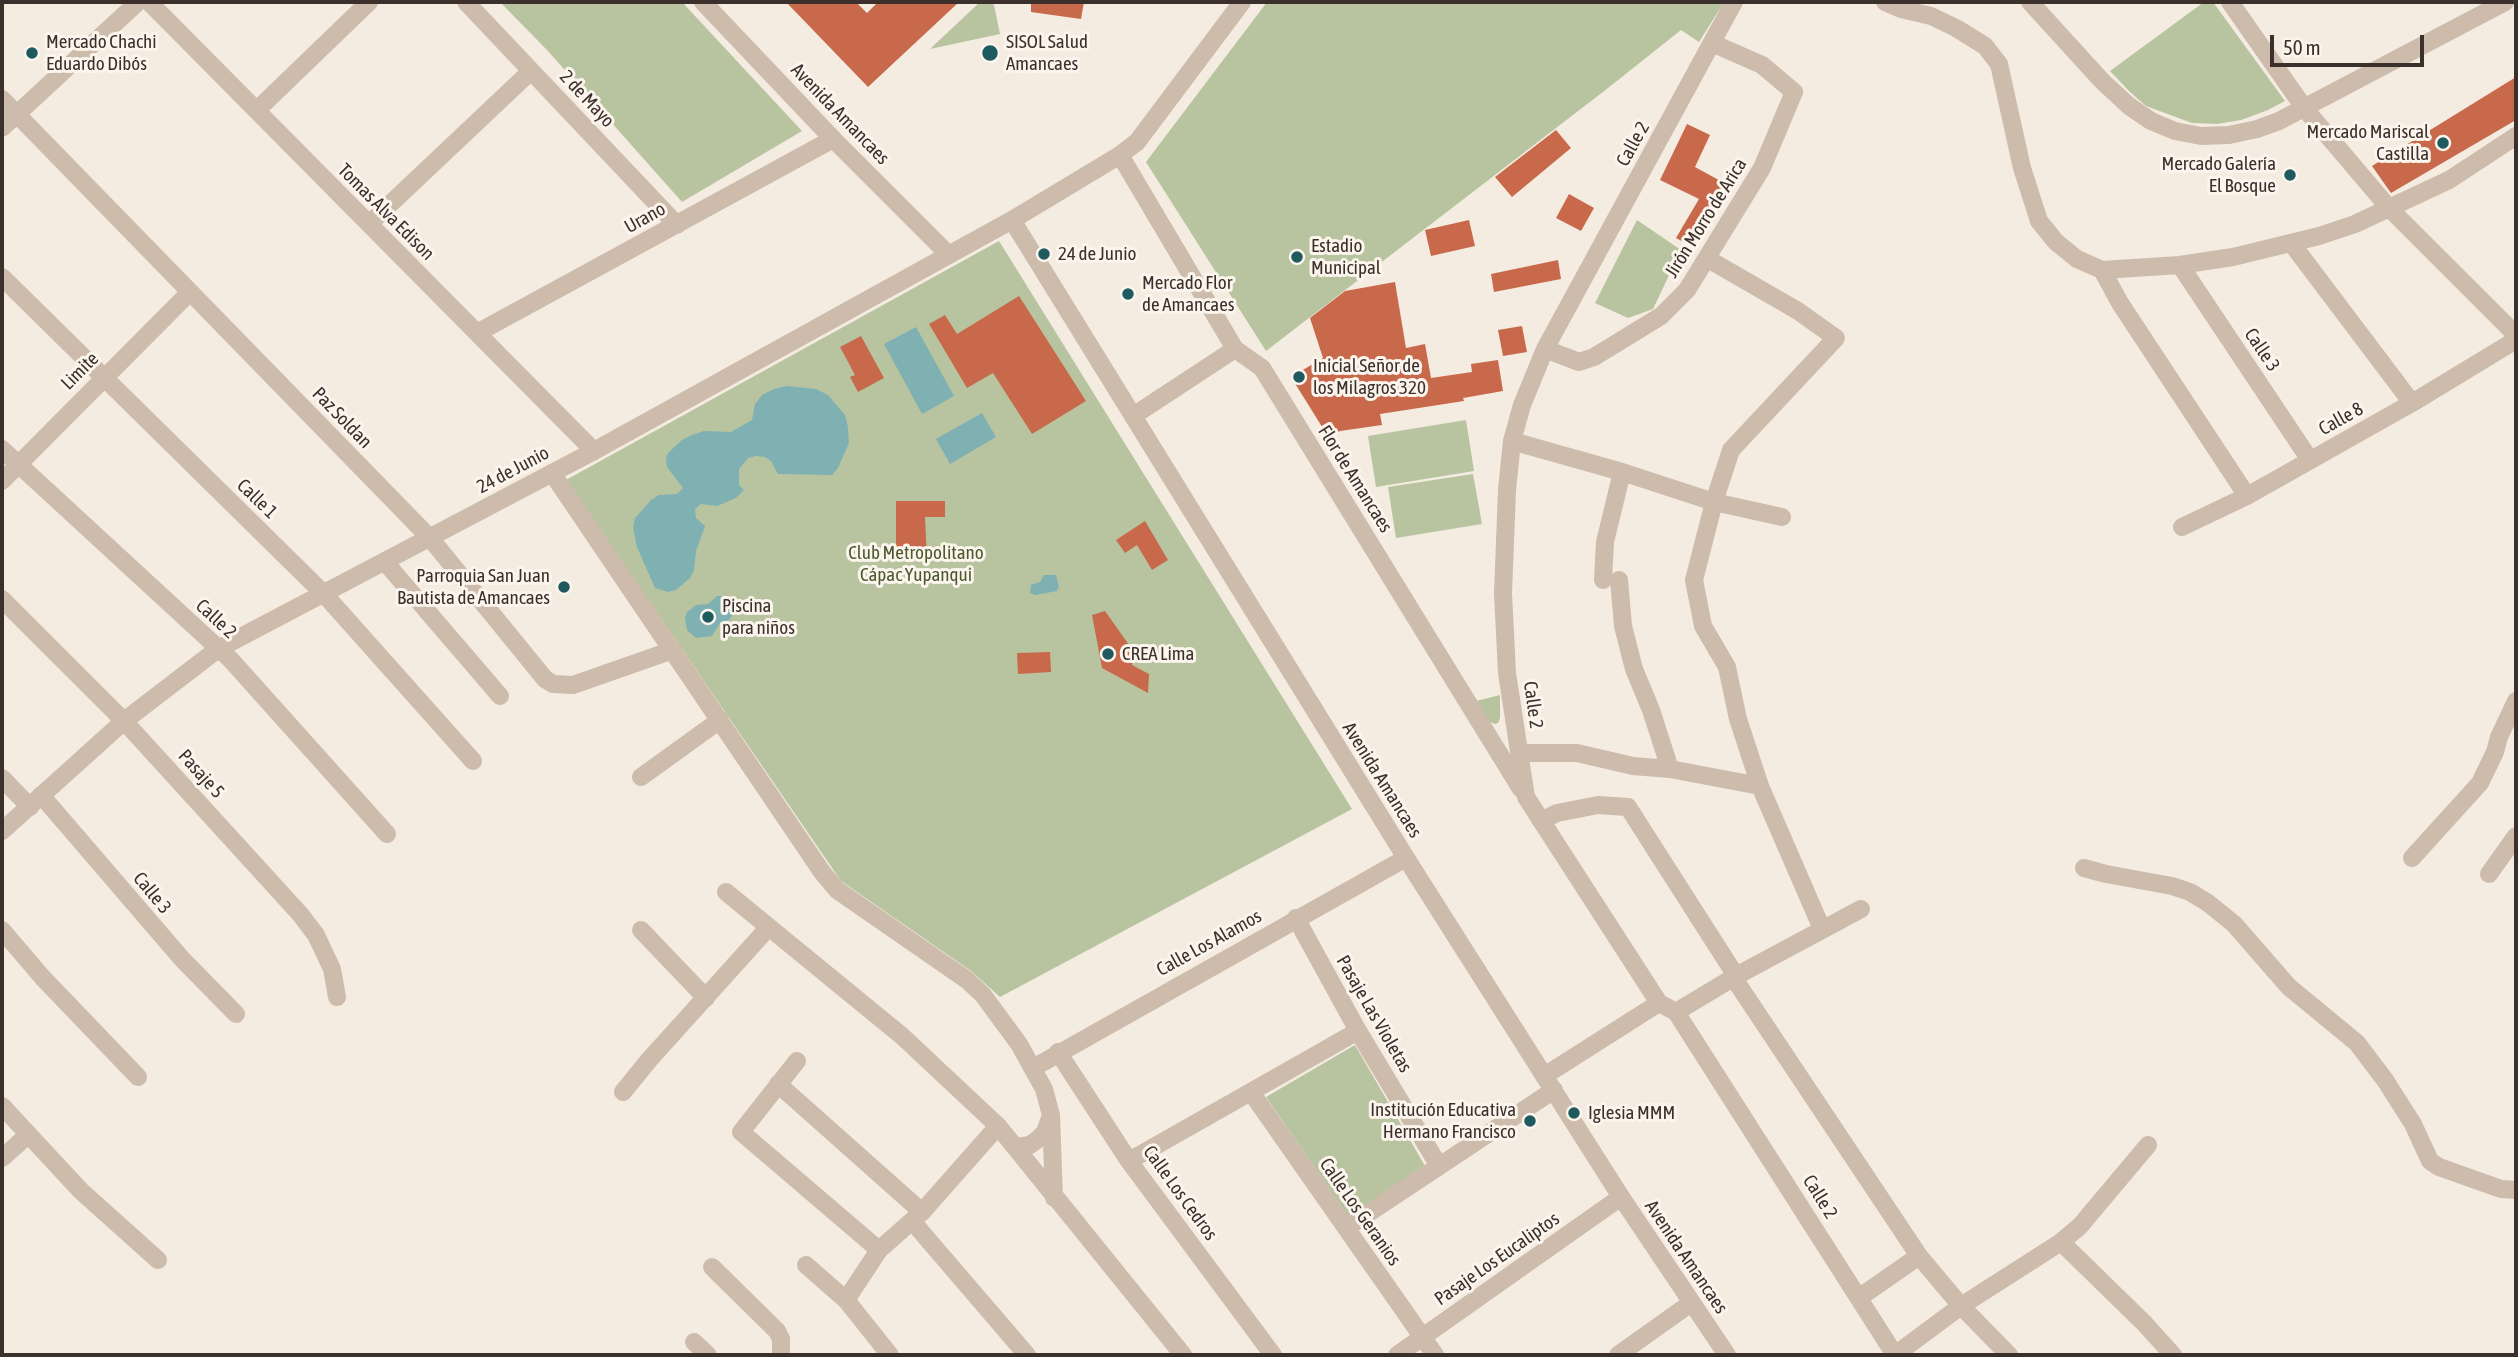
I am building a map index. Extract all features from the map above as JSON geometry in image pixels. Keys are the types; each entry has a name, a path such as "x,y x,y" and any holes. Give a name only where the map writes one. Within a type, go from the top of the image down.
{"street":[{"path":"2,128 138,2"},
{"name":"Tomas Alva Edison","path":"149,2 594,451"},
{"path":"257,110 369,2"},
{"name":"2 de Mayo","path":"466,2 677,225"},
{"name":"Avenida Amancaes","path":"703,2 833,139 948,254"},
{"name":"24 de Junio","path":"2,831 124,721 218,649 594,451 1012,220 1120,155 1137,142 1242,2"},
{"name":"Calle 2","path":"1734,2 1545,349 1529,385 1512,441 1507,490 1503,593 1507,673 1526,797 1659,1003 1676,1012 1895,1355"},
{"path":"1885,2 1900,9 1931,16 1956,28 1985,46 2000,64 2022,168 2039,221 2056,242 2077,259 2102,270 2180,265 2292,244 2355,224 2449,180 2514,142"},
{"path":"2030,2 2102,81 2129,106 2151,121 2175,131 2201,136 2229,135 2257,129 2305,108 2505,2"},
{"path":"2237,4 2305,108 2389,208 2516,335"},
{"name":"Jirón Morro de Arica","path":"1545,349 1580,362 1594,357 1661,316 1687,290 1762,168 1794,92 1762,65 1712,43"},
{"path":"369,224 531,71"},
{"name":"Paz Soldan","path":"2,99 430,538 545,679 553,684 573,685 673,650"},
{"name":"Urano","path":"477,333 833,139"},
{"name":"Flor de Amancaes","path":"1120,155 1235,349 1262,368 1526,797"},
{"name":"Avenida Amancaes","path":"1012,220 1406,858 1621,1197 1727,1355"},
{"path":"2292,244 2412,403"},
{"path":"1708,259 1798,311 1836,338 1731,450 1714,502 1694,580 1703,626 1727,667 1738,719 1760,786 1822,929"},
{"name":"Calle 3","path":"2180,265 2310,460"},
{"path":"2102,270 2120,303 2247,496"},
{"name":"Calle 1","path":"2,277 324,594 473,761"},
{"name":"Limite","path":"2,481 190,292"},
{"name":"Calle 8","path":"2182,527 2247,496 2412,403 2516,340"},
{"path":"1133,416 1235,349"},
{"path":"1512,441 1622,472 1714,502 1782,517"},
{"name":"Calle 2","path":"2,449 231,660 387,834"},
{"path":"1622,472 1605,542 1611,580 1634,669 1651,710 1670,769"},
{"path":"552,473 822,872 837,890 967,979 995,1011 1033,1068 1044,1090 1051,1115 1054,1198"},
{"path":"385,562 500,696"},
{"name":"Pasaje 5","path":"2,600 124,721 300,914 316,935 332,969 337,997"},
{"path":"2412,858 2480,783 2516,701"},
{"path":"641,777 720,720"},
{"path":"1519,752 1577,753 1633,766 1670,769 1760,786"},
{"name":"Calle 3","path":"2,778 36,801 181,960 236,1014"},
{"path":"1541,821 1557,813 1598,805 1629,807 1735,977 1919,1256 1961,1306 2009,1355"},
{"path":"2489,874 2516,836"},
{"name":"Calle Los Alamos","path":"1033,1068 1406,858"},
{"path":"2084,868 2172,886 2190,892 2208,903 2234,924 2298,995 2357,1043 2413,1124 2430,1161 2439,1167 2501,1189 2516,1190"},
{"path":"726,892 902,1036 998,1126 1183,1355"},
{"path":"1676,1012 1861,909"},
{"name":"Pasaje Las Violetas","path":"1296,918 1439,1167"},
{"path":"623,1092 768,928"},
{"path":"2,930 43,978 138,1077"},
{"path":"642,930 706,998"},
{"path":"1346,1228 1439,1167 1659,1003"},
{"path":"1129,1161 1359,1031"},
{"name":"Calle Los Cedros","path":"1058,1052 1129,1161 1273,1355"},
{"path":"797,1061 741,1132 879,1250"},
{"path":"778,1084 917,1217 1027,1355"},
{"name":"Calle Los Geranios","path":"1251,1092 1435,1355"},
{"path":"2,1106 80,1191 158,1260"},
{"path":"1016,1147 1030,1145 1038,1139 1045,1132 1051,1115"},
{"path":"846,1300 879,1250 917,1217 998,1126"},
{"path":"2,1158 28,1135"},
{"path":"1895,1355 1961,1306 2061,1242 2080,1226 2148,1145"},
{"name":"Pasaje Los Eucaliptos","path":"1397,1355 1621,1197"},
{"path":"2061,1242 2173,1355"},
{"path":"1860,1297 1919,1256"},
{"path":"806,1265 846,1300 890,1355"},
{"path":"712,1267 777,1331 781,1339 780,1355"},
{"path":"1618,1355 1691,1303"},
{"path":"694,1342 708,1355"}],"green space":[{"path":"500,2 682,2 802,131 682,202 547,50"},
{"path":"980,2 991,2 994,5 1000,34 930,49"},
{"name":"Estadio Municipal","path":"1267,2 1724,2 1699,42 1681,30 1266,351 1146,162"},
{"path":"2204,2 2213,2 2285,101 2241,120 2217,124 2192,123 2146,106 2110,71"},
{"path":"1637,220 1681,250 1653,309 1628,318 1595,303"},
{"name":"Club Metropolitano Cápac Yupanqui","path":"999,241 1352,809 1000,997 971,971 841,881 566,480"},
{"path":"1466,420 1474,471 1376,487 1368,436"},
{"path":"1473,474 1482,524 1396,538 1388,487"},
{"path":"1500,695 1500,718 1495,724 1488,721 1476,701"},
{"path":"1355,1045 1425,1166 1348,1216 1266,1097"}],"water":[{"path":"916,327 954,396 922,414 884,344"},
{"path":"787,386 816,389 828,395 845,415 849,443 838,468 832,475 778,474 771,461 765,457 748,458 739,469 739,485 744,490 736,498 717,506 701,504 695,509 696,518 705,526 690,578 676,590 668,592 655,588 637,547 633,528 635,518 651,500 659,495 677,494 683,488 667,467 668,453 682,440 704,431 731,432 752,420 755,404 762,395"},
{"path":"982,413 996,437 950,464 936,439"},
{"path":"1044,575 1056,575 1059,587 1057,591 1035,595 1030,593 1031,585 1040,582"},
{"name":"Piscina para niños","path":"717,596 725,596 732,601 734,613 729,620 721,622 712,636 696,638 687,630 687,612 696,605 708,604"}],"building":[{"path":"786,2 856,2 867,13 878,2 959,2 868,87"},
{"path":"1031,2 1084,2 1081,19 1031,12"},
{"name":"Mercado Mariscal Castilla","path":"2516,77 2516,120 2391,193 2372,166"},
{"path":"1687,124 1710,135 1695,167 1726,184 1691,246 1676,238 1699,199 1660,180"},
{"path":"1556,130 1571,148 1512,197 1495,177"},
{"path":"1569,194 1594,208 1581,231 1556,218"},
{"path":"1469,220 1475,246 1431,256 1425,230"},
{"path":"1558,260 1561,279 1494,292 1491,274"},
{"path":"1395,282 1406,348 1425,344 1431,378 1472,372 1471,364 1498,360 1503,391 1463,398 1464,401 1380,414 1382,425 1340,431 1329,438 1291,377 1323,358 1310,318 1345,291"},
{"path":"1019,296 1086,401 1032,434 993,373 967,388 929,324 945,315 957,334"},
{"path":"1522,326 1527,352 1503,356 1498,330"},
{"path":"861,336 884,378 858,392 850,377 855,375 840,347"},
{"path":"896,501 945,501 945,517 925,517 927,558 896,560"},
{"path":"1145,521 1168,560 1152,570 1137,545 1125,553 1116,540"},
{"path":"1105,611 1134,652 1132,665 1149,674 1148,693 1102,668 1092,615"},
{"path":"1050,652 1051,672 1018,674 1017,653"}],"place":[{"name":"Mercado Chachi Eduardo Dibós","path":"32,53"},
{"name":"SISOL Salud Amancaes","path":"990,53"},
{"name":"Mercado Mariscal Castilla","path":"2443,143"},
{"name":"Mercado Galería El Bosque","path":"2290,175"},
{"name":"24 de Junio","path":"1044,254"},
{"name":"Estadio Municipal","path":"1297,257"},
{"name":"Mercado Flor de Amancaes","path":"1128,294"},
{"name":"Inicial Señor de los Milagros 320","path":"1299,377"},
{"name":"Parroquia San Juan Bautista de Amancaes","path":"564,587"},
{"name":"Piscina para niños","path":"708,617"},
{"name":"CREA Lima","path":"1108,654"},
{"name":"Iglesia MMM","path":"1574,1113"},
{"name":"Institución Educativa Hermano Francisco","path":"1530,1121"}]}
